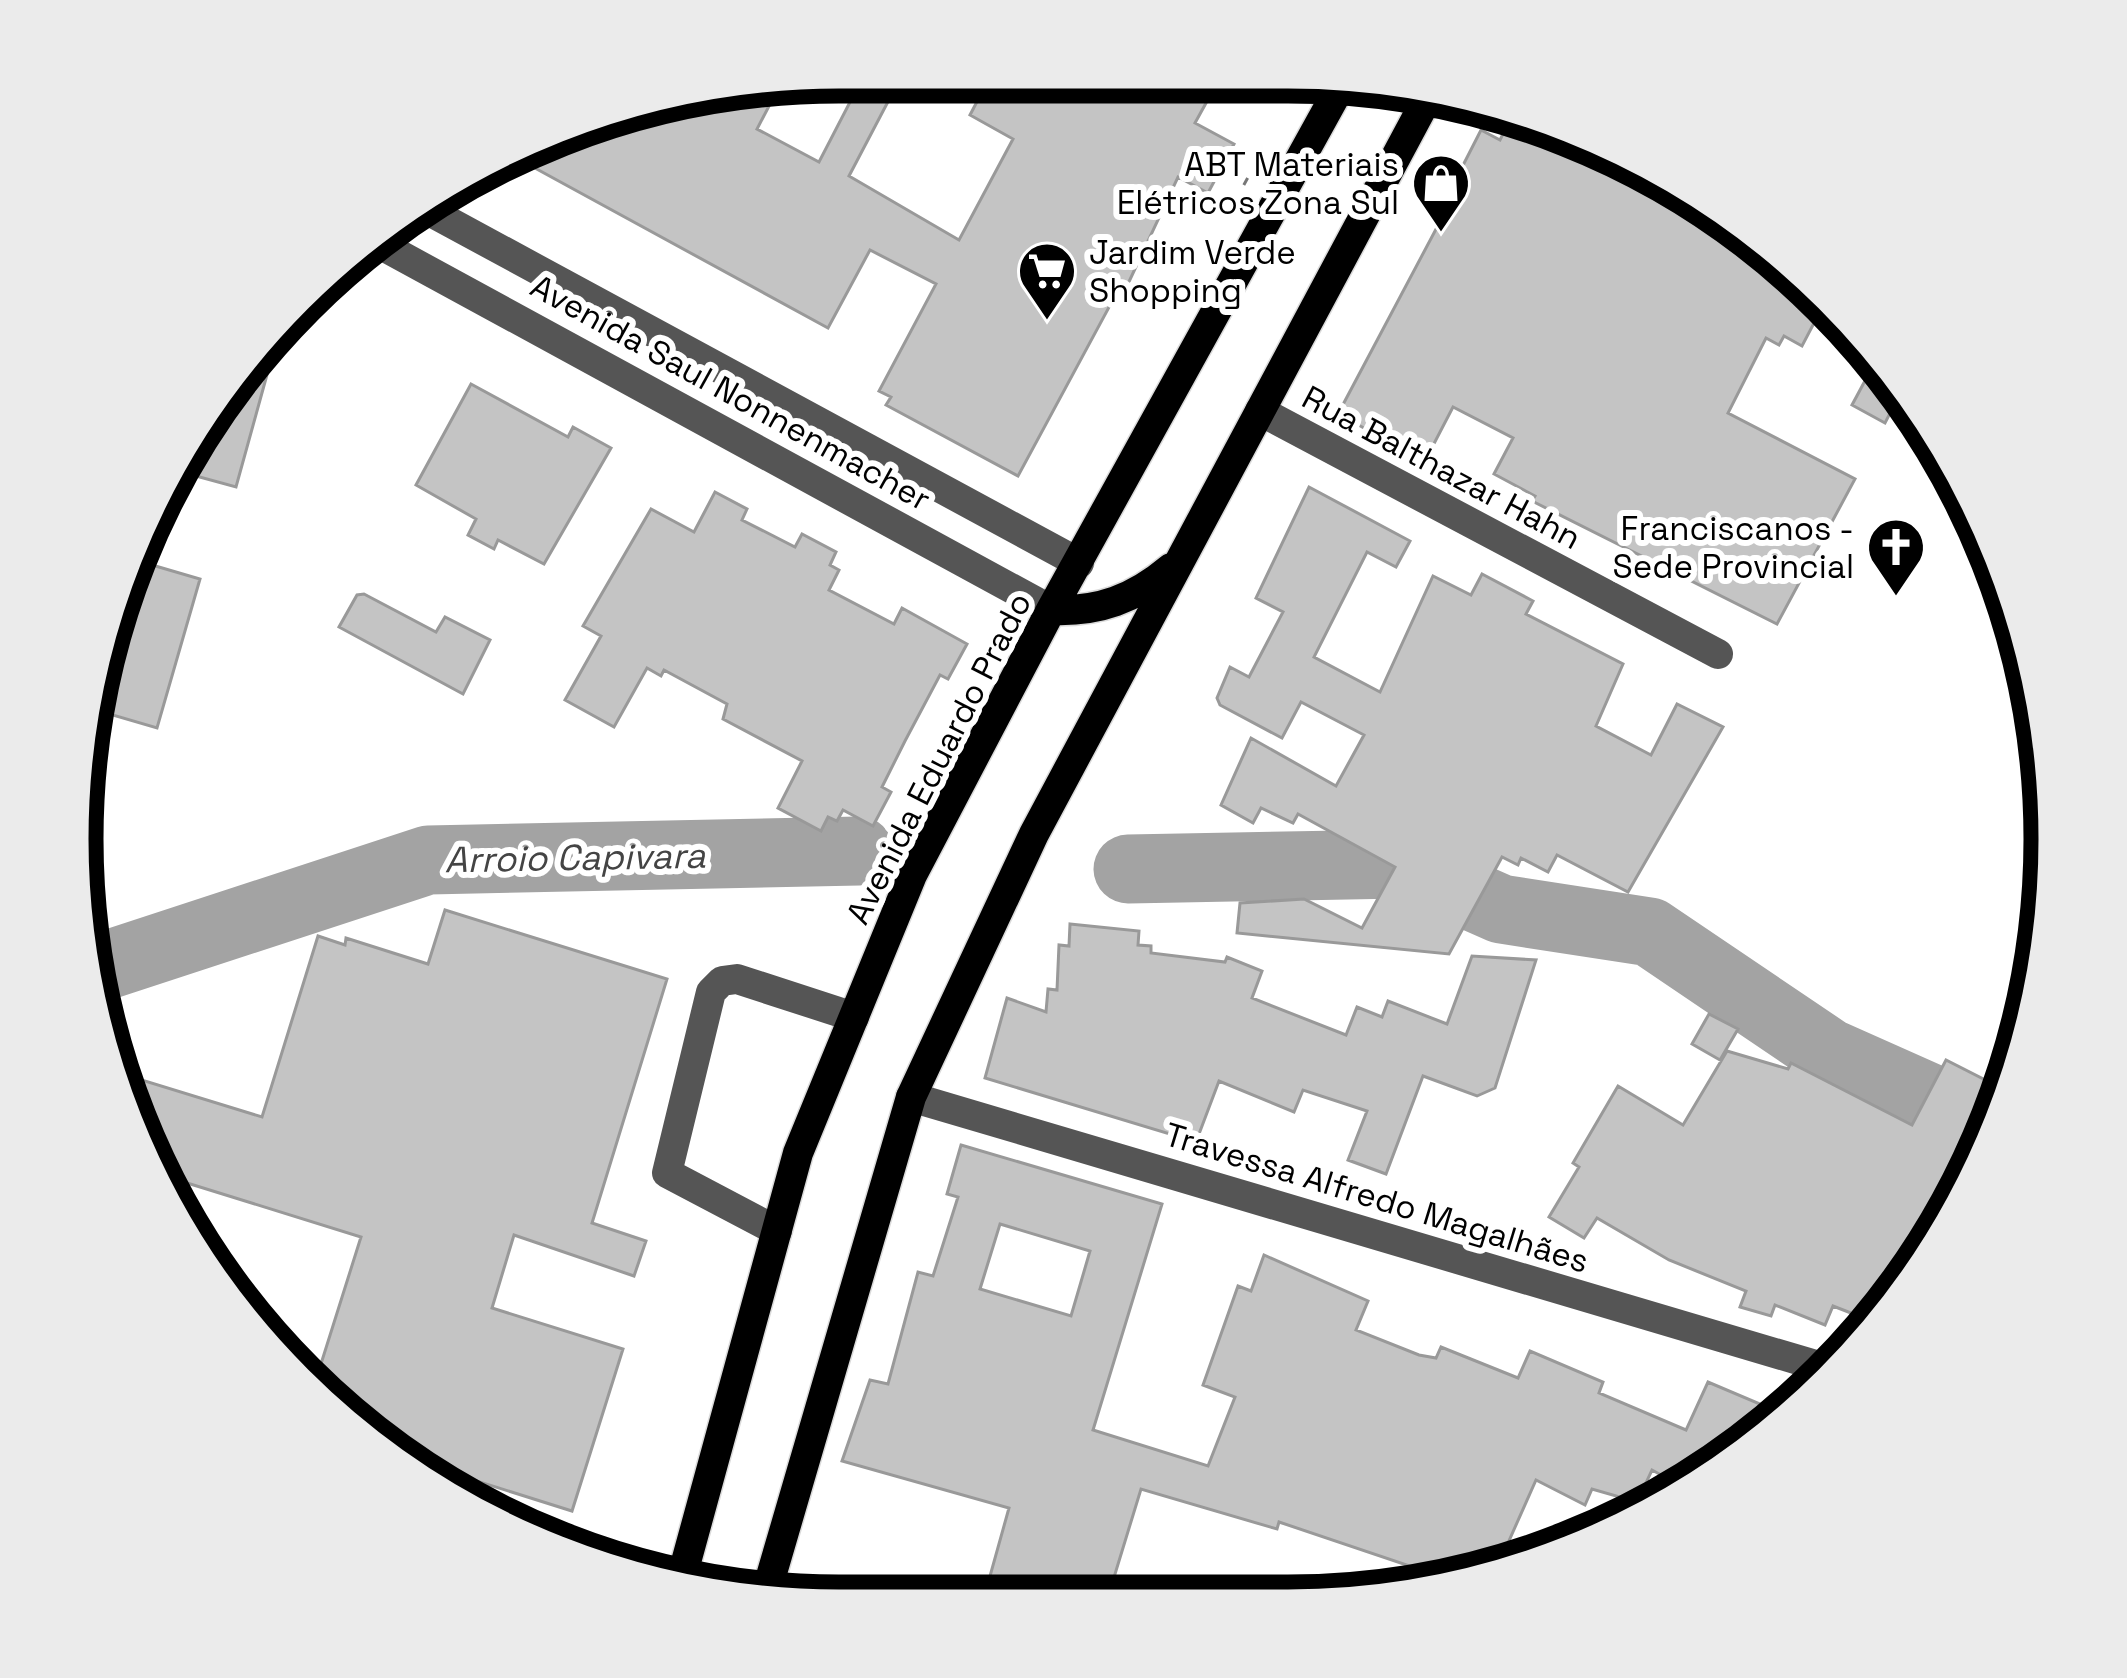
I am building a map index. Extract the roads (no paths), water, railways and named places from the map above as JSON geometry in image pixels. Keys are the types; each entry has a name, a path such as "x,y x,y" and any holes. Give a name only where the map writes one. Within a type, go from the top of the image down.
{"main road":[{"name":"Avenida Eduardo Prado","path":"685,1566 798,1153 912,875 1051,610 1334,98"},
{"path":"770,1578 911,1096 1034,834 1423,108"},
{"path":"1051,610 1087,612 1118,602 1145,590 1185,557"}],"street":[{"name":"Avenida Saul Nonnenmacher","path":"436,215 1079,563"},
{"name":"Avenida Saul Nonnenmacher","path":"389,249 1051,610"},
{"path":"684,407 708,363"},
{"path":"770,455 794,410"},
{"name":"Rua Balthazar Hahn","path":"1260,411 1718,654"},
{"path":"777,1231 667,1173 711,992 722,980 736,979 854,1017"},
{"name":"Travessa Alfredo Magalhães","path":"911,1096 1813,1364"}],"waterway":[{"name":"Arroio Capivara","path":"107,965 428,860 859,851"},
{"name":"Arroio Capivara","path":"1128,869 1399,864 1501,909 1650,932 1829,1053 1976,1118"}],"place":[{"name":"ABT Materiais Elétricos Zona Sul","path":"1441,234"},
{"name":"Jardim Verde Shopping","path":"1047,322"},
{"name":"Franciscanos - Sede Provincial","path":"1896,598"}]}
